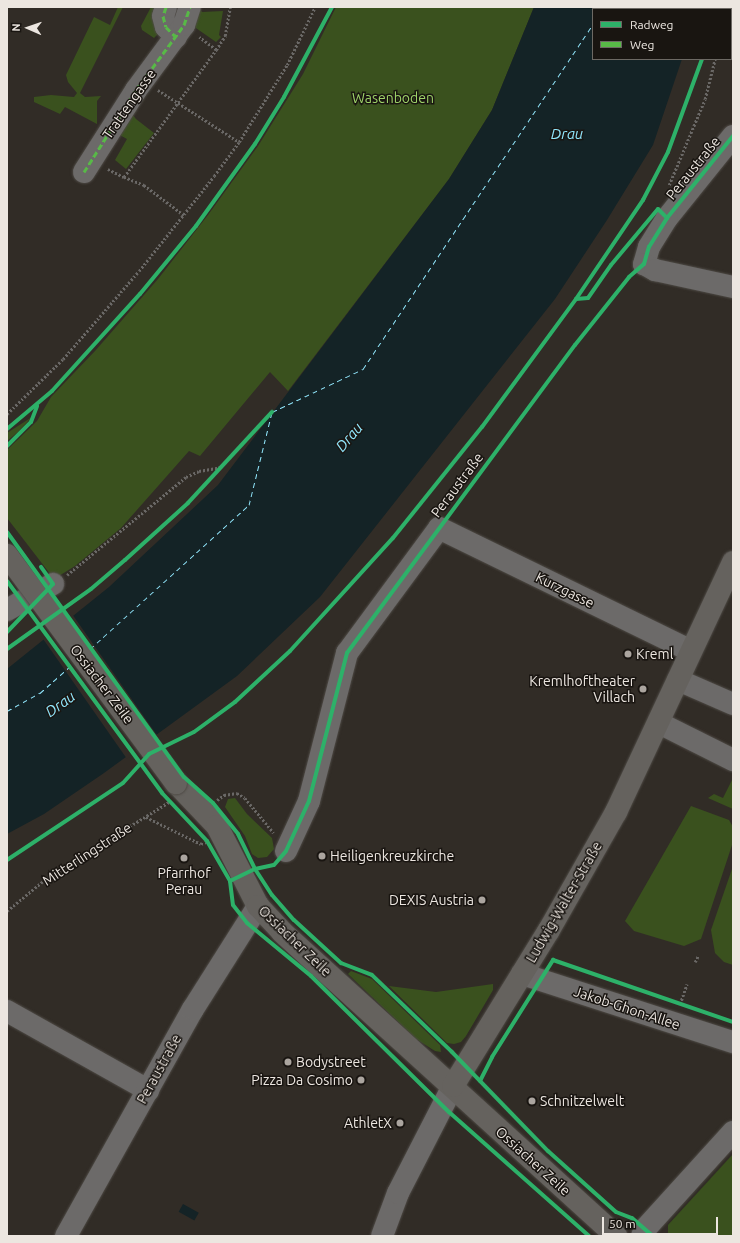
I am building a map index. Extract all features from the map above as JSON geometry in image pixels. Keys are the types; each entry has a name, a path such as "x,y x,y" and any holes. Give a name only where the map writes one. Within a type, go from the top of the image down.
{"main road":[{"name":"Ossiacher Zeile","path":"7,555 170,794 217,826 258,906 282,932 454,1086 616,1236"},
{"name":"Ludwig-Walter-Straße","path":"454,1086 522,974 616,812 659,723 733,562"}],"street":[{"path":"166,7 163,16 166,27 183,23"},
{"name":"Trattengasse","path":"87,167 183,23"},
{"name":"Peraustraße","path":"733,136 667,218 649,247 644,264 655,270 733,287"},
{"name":"Peraustraße","path":"286,851 309,802 347,653 439,528"},
{"name":"Kurzgasse","path":"439,528 691,651"},
{"path":"7,610 53,584"},
{"path":"678,680 733,704"},
{"path":"659,723 733,760"},
{"name":"Peraustraße","path":"66,1236 193,1009 258,906"},
{"name":"Jakob-Ghon-Allee","path":"522,974 733,1042"},
{"path":"7,1011 148,1090"},
{"name":"Ludwig-Walter-Straße","path":"382,1236 398,1193 454,1086"},
{"path":"642,1236 645,1229 733,1132"}],"path":[{"path":"124,177 225,36 230,7"},
{"path":"7,414 63,359 184,215 238,142 286,65 315,7"},
{"path":"183,23 216,50"},
{"path":"668,187 705,99 715,60"},
{"path":"145,80 238,142"},
{"path":"87,167 124,177 144,185 184,215"},
{"path":"216,472 226,462"},
{"path":"53,584 110,542 186,477 199,471 221,467"},
{"path":"217,807 213,803 224,795 237,792 249,803 286,851"},
{"path":"170,794 175,807"},
{"path":"146,816 200,844 207,841"},
{"path":"202,835 211,848"},
{"path":"695,962 698,956"},
{"path":"680,1004 687,984"},
{"path":"673,1001 686,1006"}],"green space":[{"path":"118,7 123,7 80,93 85,97 101,96 97,101 97,124 65,107 60,114 34,102 34,97 51,95 74,97 77,93 68,82 66,75 94,17 110,25"},
{"path":"151,7 158,7 159,33 154,38 142,30 141,26"},
{"name":"Wasenboden","path":"336,7 534,7 492,110 449,179 288,391 270,372 200,456 189,451 121,528 75,566 54,579 7,518 7,450 37,421 51,397 95,351 158,279 208,215 258,146 303,74"},
{"path":"199,8 202,12 223,11 219,35 221,37 216,42 193,26"},
{"path":"133,109 136,111 133,115 136,119 154,133 126,169 115,160 127,139 116,133"},
{"path":"32,417 18,432 7,441 7,433"},
{"path":"733,778 733,809 708,798 714,794 723,798"},
{"path":"235,798 247,814 272,838 274,849 267,857 258,858 252,854 245,836 225,807 228,799"},
{"path":"691,806 729,820 733,827 733,842 701,939 684,946 634,931 625,921"},
{"path":"733,866 733,965 724,962 715,953 711,930"},
{"path":"351,971 372,979 440,1045 441,1052 435,1051 416,1039 348,974"},
{"path":"493,984 493,990 466,1036 461,1042 454,1044 447,1043 389,986 436,992"},
{"path":"733,1154 733,1236 668,1236 668,1225"}],"water":[{"name":"Drau","path":"534,7 696,7 592,8 592,60 682,60 653,145 607,220 555,299 320,597 237,676 104,773 44,814 7,834 7,669 109,587 218,485 449,179 492,110"},
{"path":"183,1204 199,1213 194,1221 179,1212"}],"pier":[{"path":"72,614 158,737 127,759 41,636"}],"ferry route":[{"path":"90,649 249,505 272,412 363,369 592,26"},
{"path":"7,711 40,693 74,663"}],"marked path":[{"path":"166,7 163,16 166,27 176,37"},
{"path":"84,172 136,90 184,25 190,7"}],"cycle path":[{"path":"7,429 52,391 140,294 196,226 255,144 284,97 332,7"},
{"path":"7,860 123,783 149,754 194,732 235,702 290,651 393,538 482,427 576,299 643,200 668,152 702,60"},
{"path":"230,881 255,869 274,865 286,851 309,801 347,653 575,345 629,277 644,264 649,247 667,218 733,136"},
{"path":"576,299 588,298 611,265 658,209 667,218"},
{"path":"7,446 31,422 37,406"},
{"path":"7,649 91,589 125,560 188,503 272,412"},
{"path":"7,532 184,777 213,803 238,834 255,869 272,895 294,920 341,963 372,975 452,1052 548,1151 616,1212 632,1218 653,1236"},
{"path":"7,632 53,584 41,567"},
{"path":"7,581 162,793 207,841 230,881 233,905 247,923 311,976 449,1112 589,1236"},
{"path":"480,1081 492,1057 553,960 733,1022"}],"place":[{"name":"Kreml","path":"628,654"},
{"name":"Kremlhoftheater Villach","path":"643,689"},
{"name":"Heiligenkreuzkirche","path":"322,856"},
{"name":"Pfarrhof Perau","path":"184,858"},
{"name":"DEXIS Austria","path":"482,900"},
{"name":"Bodystreet","path":"288,1062"},
{"name":"Pizza Da Cosimo","path":"361,1080"},
{"name":"Schnitzelwelt","path":"532,1101"},
{"name":"AthletX","path":"400,1123"}]}
